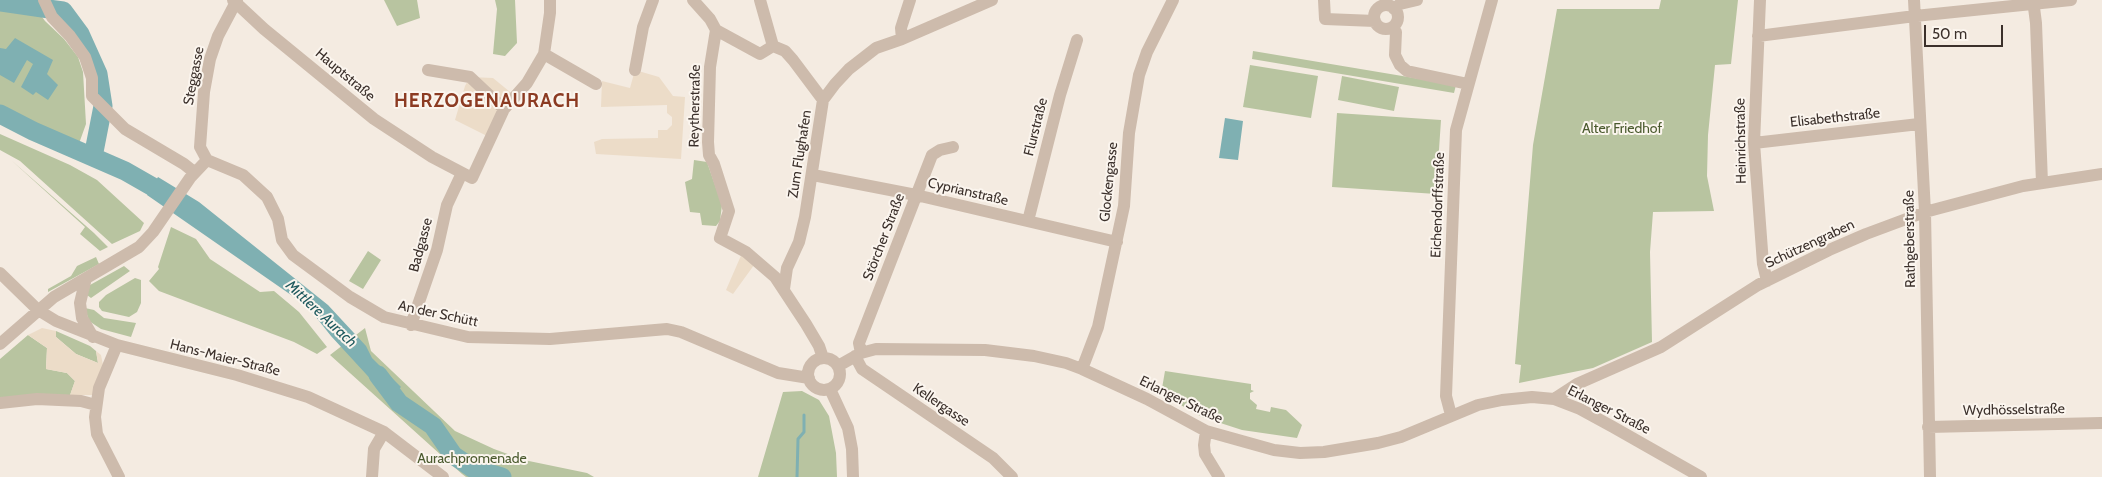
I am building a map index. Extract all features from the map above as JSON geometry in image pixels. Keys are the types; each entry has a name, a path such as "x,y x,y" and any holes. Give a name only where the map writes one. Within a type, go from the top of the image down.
{"street":[{"path":"550,0 544,54 596,84"},
{"path":"635,70 643,27 653,0"},
{"path":"693,0 710,19 716,30 760,54 773,46"},
{"path":"760,0 773,46"},
{"path":"902,39 901,28 910,0"},
{"name":"Zum Flughafen","path":"784,288 787,268 799,242 812,175 823,100 835,84 864,56 876,48 902,39 992,0"},
{"name":"Glockengasse","path":"1082,369 1098,327 1124,206 1130,133 1139,75 1147,52 1173,0"},
{"path":"1324,0 1325,19 1375,21"},
{"path":"1394,9 1400,4 1417,0"},
{"name":"Eichendorffstraße","path":"1451,415 1446,396 1456,130 1492,0"},
{"name":"Heinrichstraße","path":"1760,0 1754,143 1763,264 1767,281"},
{"name":"Rathgeberstraße","path":"1914,0 1925,212 1930,477"},
{"path":"1758,36 2033,2 2071,0"},
{"name":"Steggasse","path":"207,160 200,147 204,92 210,59 218,36 235,1"},
{"name":"Hauptstraße","path":"235,1 264,29 374,119 404,140 467,175"},
{"path":"2033,2 2036,23 2042,183"},
{"path":"46,5 52,17 70,36 85,57 92,78 92,96 125,129 192,175"},
{"path":"1392,28 1398,18 1394,9 1386,6 1379,8 1375,14 1375,21 1380,28 1392,28 1396,32 1395,55 1400,65 1407,71 1468,84"},
{"name":"Reytherstraße","path":"716,30 710,68 708,142 709,155 714,164 729,211 720,238 733,244 757,261 784,288"},
{"name":"Flurstraße","path":"1028,221 1060,95 1077,40"},
{"path":"773,46 785,51 823,100"},
{"name":"Badgasse","path":"411,325 437,250 447,205 467,175 504,109 527,83 544,54"},
{"path":"428,70 470,78 504,109"},
{"name":"Elisabethstraße","path":"1754,143 1920,124"},
{"name":"Störcher Straße","path":"858,354 859,343 932,155 940,150 953,147"},
{"path":"0,344 54,297 139,247 153,232 192,175 207,160"},
{"name":"An der Schütt","path":"207,160 243,175 267,197 278,219 282,240 293,255 350,297 384,317 468,338 583,337 667,329 681,332 778,373 809,378"},
{"name":"Schützengraben","path":"1554,399 1577,384 1661,348 1767,281 1829,250 1925,212 2042,183 2102,174"},
{"name":"Cyprianstraße","path":"812,175 916,195 1117,242"},
{"name":"Hans-Maier-Straße","path":"0,273 38,310 56,321 117,345 281,388 308,397 384,432 442,477"},
{"path":"86,278 80,303 82,318 93,337"},
{"path":"784,288 789,300 819,346 823,358"},
{"path":"117,345 99,388 95,417 97,434 119,477"},
{"name":"Erlanger Straße","path":"838,366 858,354 876,349 1012,352 1059,361 1082,369 1147,399 1206,431 1274,450 1324,452 1378,443 1401,437 1478,405 1532,397 1554,399 1580,409 1613,426 1701,477"},
{"name":"Kellergasse","path":"858,354 862,369 993,458 1012,477"},
{"path":"823,358 834,361 838,366 840,371 839,382 830,389 824,391 817,389 809,378 810,368 813,363 823,358"},
{"path":"830,389 848,428 852,449 853,477"},
{"path":"0,403 37,399 81,401 96,404"},
{"name":"Wydhösselstraße","path":"1928,427 2101,423"},
{"path":"1206,431 1205,454 1219,477"},
{"path":"372,477 374,448 384,432"}],"green space":[{"path":"384,0 417,0 420,18 397,26"},
{"path":"495,0 515,0 517,43 505,56 493,54 497,9"},
{"name":"Alter Friedhof","path":"1661,0 1738,0 1731,64 1715,65 1708,135 1707,176 1714,211 1653,212 1650,252 1652,342 1593,368 1519,383 1521,365 1515,364 1533,145 1557,9 1659,9"},
{"path":"0,2 34,6 78,57 83,72 86,124 77,149 33,131 0,114"},
{"path":"1253,51 1456,85 1454,93 1252,59"},
{"path":"1250,65 1318,76 1311,118 1243,107"},
{"path":"1342,76 1399,87 1394,111 1338,100"},
{"path":"1337,113 1441,120 1436,194 1332,187"},
{"path":"0,134 70,165 97,180 144,223 140,231 112,244 20,161 0,150"},
{"path":"11,160 108,247 100,251 80,234 85,227"},
{"path":"694,160 707,162 722,205 720,221 716,226 702,225 700,213 690,212 685,182 692,179"},
{"path":"171,227 196,239 210,259 260,292 274,291 299,312 327,347 317,354 294,342 159,291 149,281 159,269 158,267"},
{"path":"368,251 381,260 363,289 349,281"},
{"path":"96,257 99,264 48,292 48,289 71,276 77,266"},
{"path":"124,266 130,271 91,298 87,295 90,285"},
{"path":"135,278 141,280 141,303 137,312 129,317 102,311 99,307 99,302 106,295"},
{"path":"85,308 94,310 104,318 136,323 131,337 101,329 89,321"},
{"name":"Aurachpromenade","path":"365,328 371,351 455,431 524,460 587,473 594,477 466,477 330,355"},
{"path":"56,331 90,346 96,351 98,363 76,354 56,337"},
{"path":"28,335 47,348 46,369 67,373 75,381 68,401 0,403 0,359"},
{"path":"1165,371 1251,384 1251,390 1254,391 1250,393 1250,399 1257,405 1256,409 1270,412 1271,407 1286,410 1302,425 1297,438 1242,430 1202,417 1161,394"},
{"path":"802,391 819,400 829,416 836,453 837,477 758,477 783,392"}],"shaded area":[{"path":"635,70 659,77 673,96 685,97 681,159 596,154 594,142 602,139 658,138 658,130 667,130 672,125 672,117 667,113 667,105 601,107 602,81 630,88"},
{"path":"470,77 493,78 515,96 491,138 455,120 465,86"},
{"path":"743,251 757,261 733,294 726,290"},
{"path":"42,328 56,331 56,337 76,354 98,363 96,351 101,355 103,365 94,395 70,395 75,381 67,373 46,369 47,348 28,335"}],"water":[{"path":"15,38 53,60 47,74 58,85 48,100 36,92 33,95 21,87 33,64 27,60 14,83 0,75 0,48 6,49"},
{"path":"1225,118 1243,121 1238,160 1219,158"},
{"path":"158,177 199,202 328,305 366,346 372,358 401,387 389,399 331,336 312,312 294,297 147,195"}],"waterway":[{"name":"Mittlere Aurach","path":"0,2 63,11 80,34 98,74 103,106 93,157"},
{"name":"Mittlere Aurach","path":"0,114 33,131 125,171 174,199"},
{"name":"Mittlere Aurach","path":"378,375 399,403 433,426 453,455 472,468 502,477"},
{"path":"797,477 798,439 804,432 804,415"}],"district":[{"name":"HERZOGENAURACH","path":"487,101"}]}
